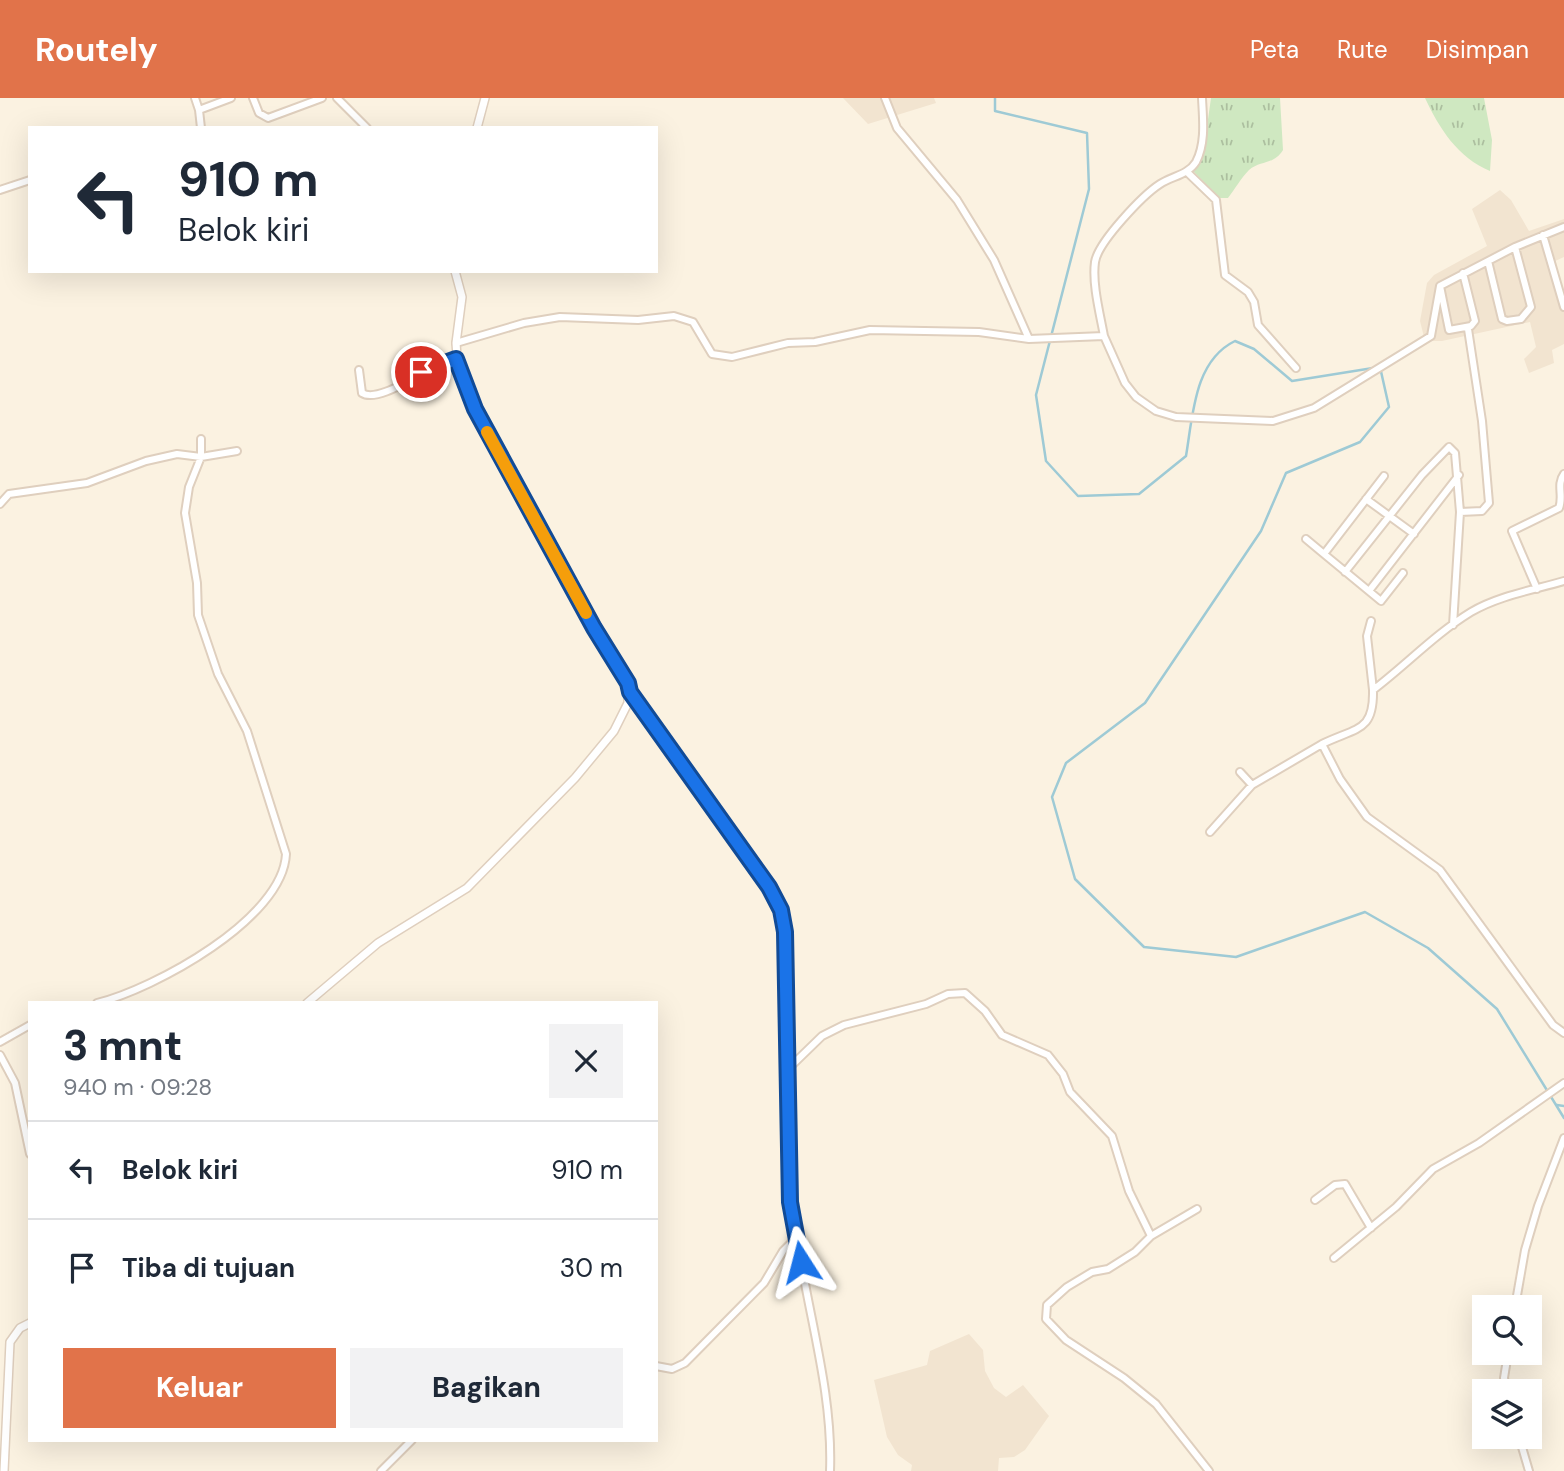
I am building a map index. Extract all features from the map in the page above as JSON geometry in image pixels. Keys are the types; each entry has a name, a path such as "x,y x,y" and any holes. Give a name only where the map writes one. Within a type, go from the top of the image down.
{"street":[{"path":"195,98 201,126"},
{"path":"199,110 231,98"},
{"path":"253,98 259,113 268,118 322,98"},
{"path":"337,98 365,126"},
{"path":"478,126 485,98"},
{"path":"885,98 897,128 957,200 994,260 1029,339"},
{"path":"1202,98 1200,148 1187,172 1161,184 1144,197 1107,239 1096,258 1104,337 1125,383 1136,397 1156,411 1176,416 1273,421 1314,408 1431,336 1434,305 1440,286 1515,247 1564,227"},
{"path":"1187,172 1216,200 1225,275 1248,292 1254,302 1258,325 1296,368"},
{"path":"0,190 28,181"},
{"path":"1543,235 1564,307"},
{"path":"1488,261 1502,319 1521,319 1531,307 1515,247"},
{"path":"455,273 461,297 456,359 475,409 594,628 628,683 630,692 769,887 781,910 786,954 790,1202 825,1388 831,1444 830,1471"},
{"path":"1440,286 1449,330 1471,326 1475,321 1463,273"},
{"path":"456,343 524,323 584,316 638,320 674,316 688,318 696,326 706,348 724,358 788,343 815,342 870,330 979,332 1029,339 1104,337"},
{"path":"1460,512 1482,511 1489,503 1479,398 1468,329"},
{"path":"359,370 362,393 373,396 400,386 429,368 456,359"},
{"path":"105,1001 168,973 222,940 267,901 278,886 285,863 286,854 247,731 214,664 198,615 197,583 185,513 189,487 201,457 201,439"},
{"path":"1345,572 1448,447 1455,453 1459,475 1460,512 1453,625"},
{"path":"0,504 9,494 87,483 146,461 177,454 201,457 236,451"},
{"path":"1536,589 1512,531 1561,505 1560,484 1564,474"},
{"path":"1369,591 1459,475"},
{"path":"1324,554 1384,476"},
{"path":"1366,499 1414,534"},
{"path":"1306,539 1381,601 1404,573"},
{"path":"1373,691 1453,625 1482,607 1564,582"},
{"path":"1210,832 1252,785 1371,719 1373,691 1367,636 1371,621"},
{"path":"309,1001 378,943 450,901 491,866 602,746 622,717 630,692"},
{"path":"1322,744 1349,794 1367,817 1440,870 1542,1012 1564,1033"},
{"path":"1240,772 1252,785"},
{"path":"788,1069 822,1036 844,1025 926,1004 948,994 965,993 985,1011 1002,1035 1048,1055 1063,1074 1070,1093 1112,1136 1129,1191 1151,1236"},
{"path":"0,1042 28,1026"},
{"path":"0,1055 15,1083 28,1145"},
{"path":"1334,1258 1396,1207 1433,1169 1479,1143 1564,1083"},
{"path":"1518,1295 1535,1217 1564,1138"},
{"path":"1315,1200 1335,1185 1345,1184 1371,1228"},
{"path":"1197,1209 1151,1236 1135,1252 1108,1269 1092,1272 1067,1287 1047,1305 1046,1319 1066,1340 1124,1378 1156,1404 1209,1471"},
{"path":"658,1366 672,1369 685,1363 756,1292 783,1251 797,1237"},
{"path":"4,1471 10,1342 20,1328 28,1324"},
{"path":"381,1471 410,1442"},
{"path":"1522,1449 1528,1471"}],"shaded area":[{"path":"843,98 934,98 936,103 868,124"},
{"path":"1500,190 1511,200 1529,231 1564,219 1564,257 1553,262 1564,297 1564,344 1552,350 1554,363 1529,373 1524,359 1536,347 1530,322 1442,341 1425,341 1420,321 1427,283 1434,275 1487,246 1472,209"},
{"path":"969,1334 983,1350 985,1371 994,1388 1006,1397 1023,1385 1049,1416 1025,1450 1014,1457 999,1458 998,1471 911,1471 912,1465 898,1455 887,1437 874,1380 927,1365 930,1351"}],"green space":[{"path":"1211,98 1280,98 1283,150 1276,158 1249,170 1228,198 1220,198 1193,171 1203,155"},
{"path":"1425,98 1484,98 1492,140 1490,171 1459,150"}],"waterway":[{"path":"995,98 995,111 1087,133 1089,189 1036,395 1046,461 1078,496 1139,494 1186,456 1194,407 1203,375 1221,350 1235,341 1254,349 1292,381 1373,368"},
{"path":"1380,367 1389,407 1360,442 1286,473 1261,531 1145,703 1066,763 1052,797 1075,879 1144,947 1236,957 1365,912 1428,948 1497,1009 1564,1118"},
{"path":"1557,1105 1564,1106"}],"slow traffic":[{"path":"487,432 586,613"}],"route":[{"path":"421,372 443,361 456,359 475,409 594,628 628,683 630,692 769,887 781,910 786,954 790,1202 801,1262"}]}
